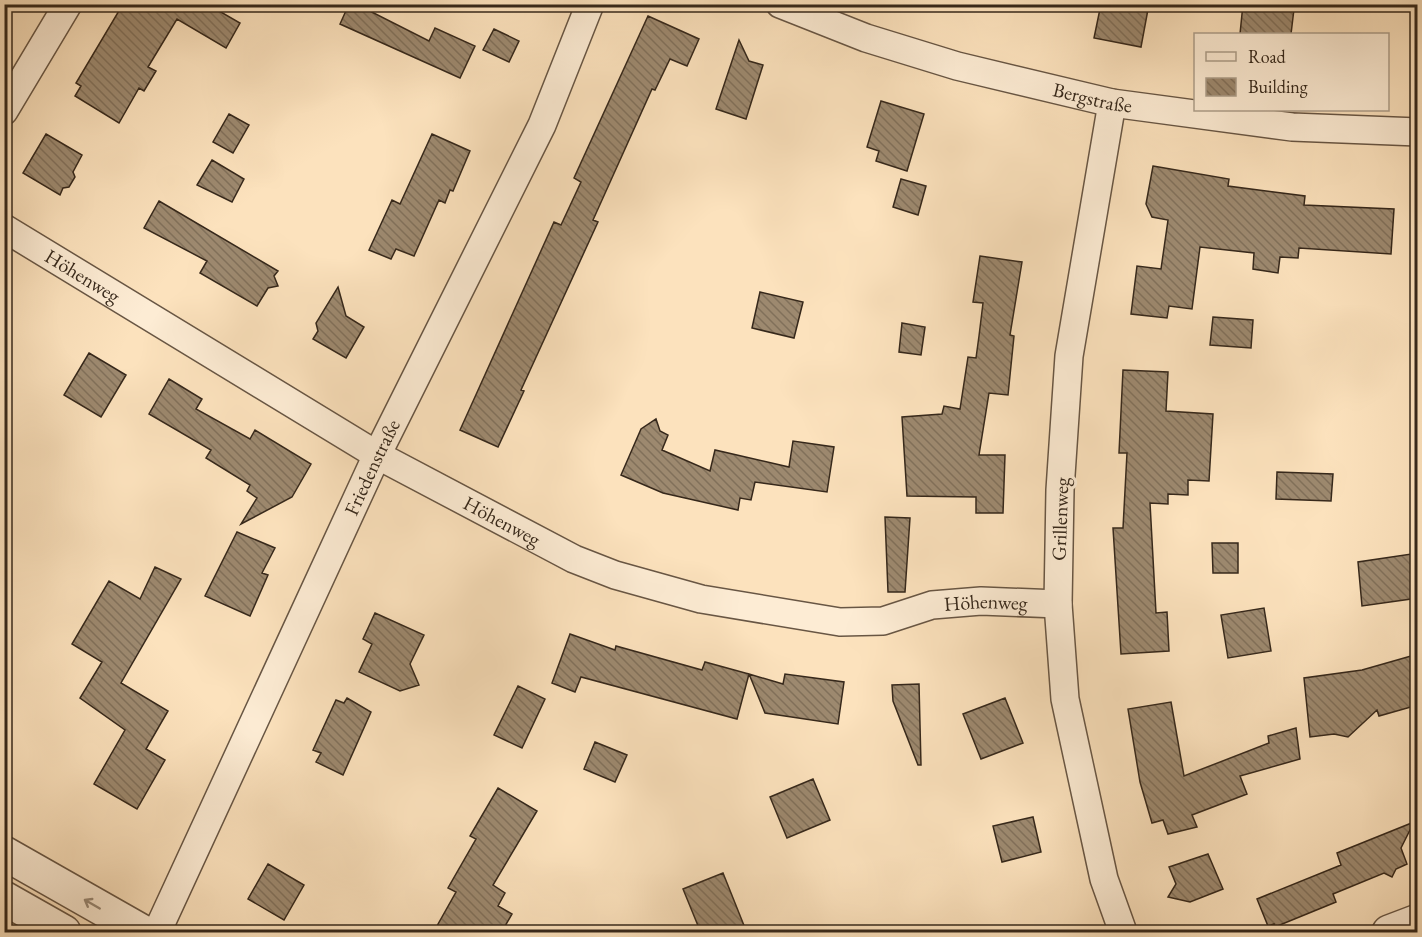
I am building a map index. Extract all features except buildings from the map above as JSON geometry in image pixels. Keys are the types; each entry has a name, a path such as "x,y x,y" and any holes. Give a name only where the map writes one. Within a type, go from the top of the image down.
{"street":[{"path":"4,111 68,4"},
{"name":"Friedenstraße","path":"157,933 377,455 542,125 590,4"},
{"name":"Bergstraße","path":"780,4 866,38 957,66 1113,103 1292,127 1418,132"},
{"name":"Grillenweg","path":"1113,103 1069,356 1060,490 1058,604 1065,699 1104,879 1122,933"},
{"name":"Höhenweg","path":"4,228 377,455 574,559 615,575 701,599 840,622 884,621 932,605 971,601 1058,604"},
{"path":"4,853 143,933"},
{"path":"4,898 64,933"},
{"path":"1389,933 1418,921"}]}
